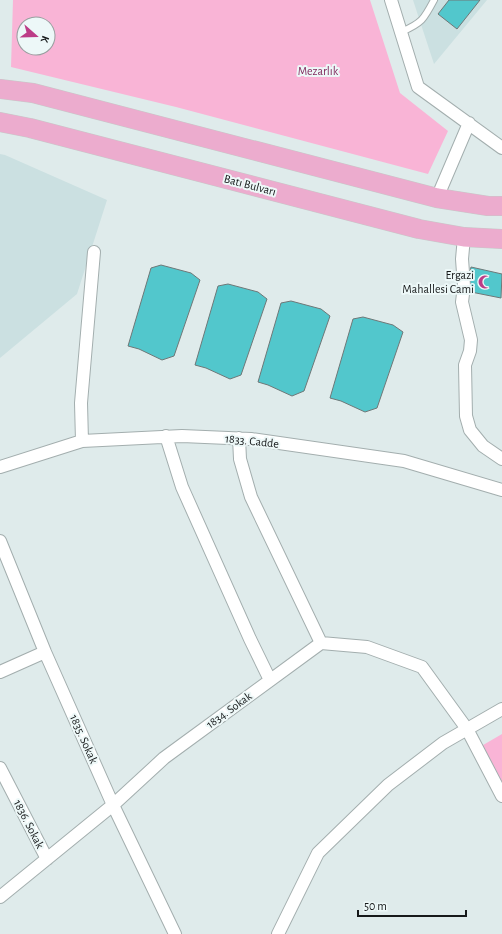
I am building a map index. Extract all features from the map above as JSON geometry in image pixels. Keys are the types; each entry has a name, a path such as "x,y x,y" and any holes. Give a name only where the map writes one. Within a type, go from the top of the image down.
{"main road":[{"path":"0,89 33,93 437,198 488,206 502,206"},
{"name":"Batı Bulvarı","path":"0,122 30,128 419,229 464,237 502,239"}],"street":[{"path":"391,0 418,87 502,148"},
{"path":"437,198 469,123"},
{"path":"464,237 462,259 464,286 462,302 471,340 470,351 465,365 466,416 470,430 483,446 502,459"},
{"path":"82,441 81,403 94,252"},
{"path":"166,436 182,487 270,680"},
{"name":"1833. Cadde","path":"0,467 82,441 166,436 239,438 404,461 502,490"},
{"path":"239,438 240,459 251,497 321,643 367,647 422,667 467,729 502,796"},
{"name":"1835. Sokak","path":"0,541 45,652 113,805 175,934"},
{"name":"1834. Sokak","path":"0,897 113,805 164,758 321,643"},
{"path":"0,672 45,652"},
{"path":"278,934 318,853 388,785 443,743 502,710"},
{"name":"1836. Sokak","path":"0,768 47,859"}],"lane":[{"path":"401,32 416,26 425,17 434,0"}],"shaded area":[{"path":"413,0 487,0 434,64"},
{"path":"0,154 107,200 77,294 0,358"}],"green space":[{"name":"Mezarlık","path":"13,0 370,0 400,93 448,131 428,174 176,107 11,67"},
{"path":"502,734 502,794 478,748"}],"building":[{"path":"449,0 480,0 457,29 438,14"},
{"path":"161,265 191,273 200,280 174,356 162,360 139,349 128,346 151,268"},
{"name":"Ergazi Mahallesi Cami","path":"471,267 502,274 501,298 466,291"},
{"path":"228,284 258,292 267,299 241,375 230,379 206,368 195,365 218,286"},
{"path":"291,301 321,309 330,316 304,391 292,396 258,382 281,303"},
{"path":"363,317 393,325 403,332 377,408 365,412 341,401 330,398 353,319"}],"place":[{"name":"Ergazi Mahallesi Cami","path":"485,282"}]}
